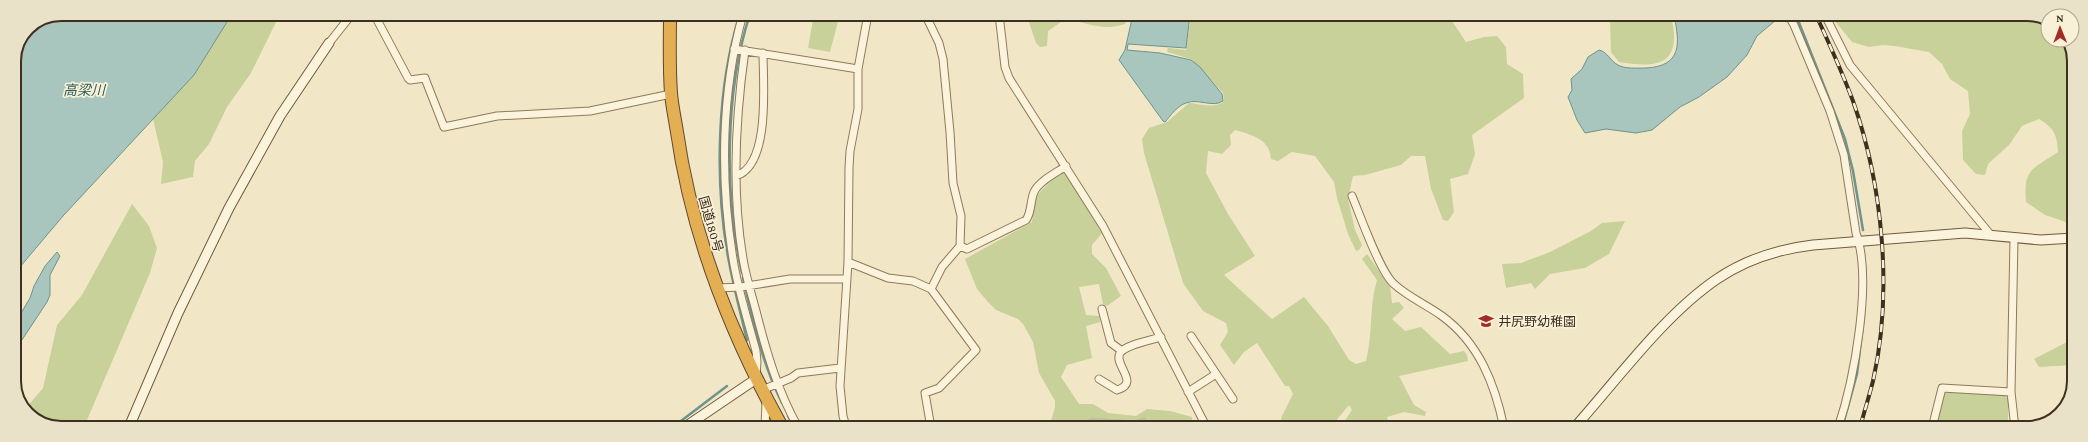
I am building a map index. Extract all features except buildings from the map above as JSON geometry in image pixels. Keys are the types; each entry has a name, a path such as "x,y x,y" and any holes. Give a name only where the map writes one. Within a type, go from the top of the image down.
{"highway":[{"name":"国道180号","path":"670,21 671,94 682,166 694,217 717,288 735,334 756,379 770,388 780,421"}],"street":[{"path":"133,421 178,313 229,208 280,116 329,43 346,21"},
{"path":"378,21 408,78 410,80 425,78 444,127 497,116 590,111 671,94"},
{"path":"742,21 740,50 736,176 742,254 741,286 763,340 770,388 766,421"},
{"path":"845,421 841,400 840,368 848,262 849,168 850,150 858,109 858,69 867,21"},
{"path":"929,21 940,43 943,59 953,183 961,216 960,246 942,267 931,289"},
{"path":"1000,21 1005,67 1009,78 1103,226 1203,421"},
{"path":"1792,21 1837,131 1844,155 1856,233 1859,242 1862,293 1859,332 1853,374 1840,421"},
{"path":"1828,21 1850,66 1990,234"},
{"path":"740,50 858,69"},
{"path":"694,421 756,379 756,351 730,242 725,165 728,89 740,50"},
{"path":"736,176 742,174 748,168 756,150 762,130 764,96 763,53"},
{"path":"960,246 967,249 1026,220 1029,215 1034,192 1041,184 1066,166"},
{"path":"1352,196 1385,272 1393,284 1458,328 1473,345 1492,382 1502,421"},
{"path":"1580,421 1668,321 1698,293 1717,279 1746,263 1782,250 1813,245 1965,232 2014,238 2049,240 2067,238"},
{"path":"2014,238 2012,392 2014,421"},
{"path":"848,262 888,278 913,281 931,289 976,350 939,388 925,394 930,421"},
{"path":"717,288 790,279 847,279"},
{"path":"1102,309 1111,343 1122,351"},
{"path":"1191,336 1233,399"},
{"path":"1099,379 1117,390 1126,384 1127,379 1119,359 1122,351 1125,348 1161,338"},
{"path":"770,388 798,373 840,368"},
{"path":"1188,392 1216,374"},
{"path":"770,388 788,409 794,421"},
{"path":"1934,421 1942,388 2012,392"}],"green space":[{"path":"228,21 277,21 251,73 227,107 209,144 195,161 193,177 161,184 163,162 153,119 194,75"},
{"path":"813,21 838,21 830,52 808,48"},
{"path":"1028,21 1063,21 1048,31 1047,46 1040,47 1036,43"},
{"path":"1078,21 1126,21 1125,24 1110,27 1096,26"},
{"path":"1190,21 1452,21 1466,42 1484,37 1497,36 1506,47 1507,64 1523,74 1524,98 1472,135 1475,154 1468,174 1450,179 1454,212 1448,221 1443,220 1431,189 1425,156 1411,156 1401,165 1365,175 1353,176 1348,199 1355,230 1362,245 1359,250 1356,251 1348,234 1337,198 1334,182 1315,156 1292,152 1278,161 1271,159 1270,152 1264,142 1254,136 1235,130 1230,135 1231,145 1222,154 1208,151 1206,173 1228,214 1255,256 1224,275 1272,319 1304,297 1328,326 1349,360 1356,364 1366,361 1370,341 1373,300 1377,280 1362,259 1367,254 1390,286 1392,303 1399,302 1404,308 1392,319 1405,331 1421,327 1450,354 1464,351 1467,355 1468,361 1399,376 1414,405 1426,412 1425,416 1404,412 1387,417 1388,421 1345,421 1352,410 1349,405 1336,421 1281,421 1281,418 1293,394 1289,386 1285,386 1257,343 1244,352 1234,365 1220,345 1228,332 1226,323 1203,311 1183,283 1144,153 1142,139 1149,128 1167,122 1189,103 1217,105 1224,101 1223,93 1191,59 1167,52 1168,48 1186,50"},
{"path":"1610,21 1672,21 1674,44 1671,53 1665,59 1657,63 1634,64 1619,62 1611,52"},
{"path":"1835,21 2027,21 2040,23 2040,48 2065,48 2067,58 2067,222 2045,215 2026,202 2025,191 2028,176 2036,166 2058,152 2056,136 2048,125 2039,119 2022,126 2009,145 1988,164 1985,175 1976,174 1963,160 1962,131 1970,114 1968,91 1950,79 1942,64 1929,52 1883,45 1869,47 1852,42"},
{"path":"1063,172 1070,178 1102,233 1092,245 1092,254 1106,268 1121,296 1107,306 1103,304 1099,284 1079,287 1086,315 1099,316 1100,322 1086,326 1092,358 1067,365 1061,377 1079,404 1093,404 1108,413 1136,416 1147,409 1170,411 1192,417 1192,421 1148,421 1145,416 1135,420 1091,417 1086,421 1051,421 1055,401 1039,373 1033,342 1023,324 1018,319 996,310 977,289 965,259 1032,222 1036,196 1056,176"},
{"path":"132,204 149,226 157,248 150,273 87,421 53,420 41,416 29,404 43,388 57,325 82,295"},
{"path":"1625,221 1609,254 1585,268 1550,274 1535,289 1531,283 1506,288 1502,264 1521,263 1550,252 1591,231 1602,223"},
{"path":"2067,342 2067,365 2039,367 2034,359"},
{"path":"1948,392 2006,395 2008,399 2008,421 1938,421 1944,394"},
{"path":"1145,416 1148,421 1086,421 1091,417 1135,420"}],"water":[{"name":"高梁川","path":"61,21 228,21 194,75 63,216 21,266 21,61 24,46 33,33 46,24"},
{"path":"1131,21 1189,21 1186,48 1128,44 1127,50 1160,53 1191,60 1200,67 1222,94 1223,101 1215,104 1190,102 1183,104 1177,108 1165,122 1163,121 1119,60 1125,50"},
{"path":"1675,21 1775,21 1757,36 1747,55 1727,77 1699,97 1680,107 1652,130 1636,133 1606,129 1585,133 1577,120 1568,97 1572,90 1571,79 1582,69 1588,57 1599,50 1605,53 1615,63 1624,67 1646,68 1658,66 1666,63 1676,52"},
{"path":"57,252 60,256 50,275 50,295 21,341 21,313 45,266"}],"waterway":[{"path":"738,21 726,73 722,103 720,164 723,223 727,251 747,340"},
{"path":"742,273 732,211 730,143 736,76 748,21"},
{"path":"1798,21 1845,139 1853,171 1863,230"},
{"path":"743,278 754,326 769,373 782,403"},
{"path":"1844,421 1857,374 1864,315"},
{"path":"681,421 727,386"},
{"path":"788,416 791,421"}],"railway":[{"path":"1819,21 1849,90 1863,134 1872,168 1882,240 1883,312 1873,381 1862,421"}],"place":[{"name":"井尻野幼稚園","path":"1486,321"}]}
